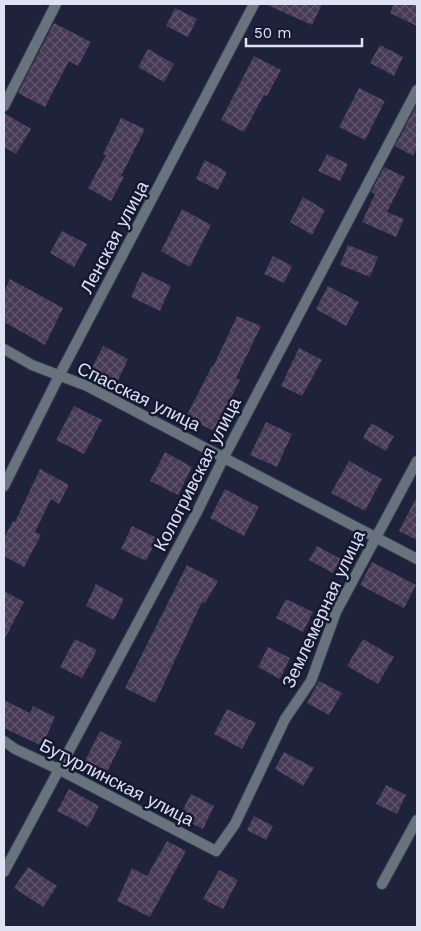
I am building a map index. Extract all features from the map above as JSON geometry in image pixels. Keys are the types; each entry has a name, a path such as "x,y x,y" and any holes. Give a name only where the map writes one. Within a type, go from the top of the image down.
{"street":[{"path":"4,106 56,4"},
{"name":"Ленская улица","path":"4,486 254,4"},
{"name":"Кологривская улица","path":"4,872 58,769 124,652 417,90"},
{"name":"Спасская улица","path":"4,349 32,365 87,386 417,559"},
{"name":"Землемерная улица","path":"216,850 235,824 286,719 311,681 336,612 417,461"},
{"name":"Бутурлинская улица","path":"4,741 15,749 216,850"},
{"path":"382,884 417,820"}],"building":[{"path":"265,4 322,4 312,25"},
{"path":"394,4 417,4 417,26 390,13"},
{"path":"175,8 197,19 188,37 166,26"},
{"path":"54,23 91,42 78,66 69,61 45,107 18,93"},
{"path":"380,45 403,57 394,76 370,63"},
{"path":"148,49 174,64 164,82 138,67"},
{"path":"254,56 281,70 267,96 264,95 244,132 221,120"},
{"path":"359,88 385,101 365,140 339,127"},
{"path":"417,104 417,148 413,156 395,146"},
{"path":"4,113 31,129 16,154 4,147"},
{"path":"121,118 145,129 121,176 124,177 111,201 88,188 106,155 103,154"},
{"path":"327,154 348,164 340,181 318,171"},
{"path":"205,160 227,172 218,190 196,179"},
{"path":"384,167 405,177 387,212 404,219 396,237 362,222 375,194 371,192"},
{"path":"303,197 325,210 312,235 290,222"},
{"path":"182,209 211,225 190,267 161,251"},
{"path":"62,231 87,244 74,267 50,253"},
{"path":"348,245 378,257 370,277 340,265"},
{"path":"273,256 292,266 284,283 264,274"},
{"path":"142,272 171,286 160,311 131,297"},
{"path":"10,279 63,308 45,345 4,322 4,292"},
{"path":"328,286 359,302 346,326 316,309"},
{"path":"237,316 261,326 236,378 240,380 214,431 186,417 213,367"},
{"path":"103,346 128,359 115,387 89,374"},
{"path":"299,348 322,360 302,396 281,386"},
{"path":"74,406 102,420 84,454 56,440"},
{"path":"266,422 292,434 277,467 250,455"},
{"path":"371,423 394,436 386,451 363,438"},
{"path":"165,452 192,467 178,495 150,481"},
{"path":"349,461 382,479 365,511 331,493"},
{"path":"40,469 69,485 59,504 51,499 35,532 41,535 24,567 4,556 4,538 13,521 15,522"},
{"path":"225,489 259,507 244,536 210,518"},
{"path":"417,496 417,540 399,531"},
{"path":"132,526 157,538 146,561 121,549"},
{"path":"317,546 341,559 333,573 309,560"},
{"path":"372,562 416,585 404,608 360,585"},
{"path":"187,565 218,581 205,603 202,602 155,703 125,688"},
{"path":"96,584 124,599 114,620 86,606"},
{"path":"4,591 24,602 4,640"},
{"path":"286,599 313,612 303,632 276,618"},
{"path":"75,639 97,650 82,678 60,667"},
{"path":"363,639 394,657 378,684 347,666"},
{"path":"268,647 290,658 280,679 258,667"},
{"path":"319,681 342,693 329,715 307,703"},
{"path":"4,700 30,713 33,706 55,717 42,746 4,728"},
{"path":"227,709 256,723 242,749 214,734"},
{"path":"100,731 122,742 106,774 84,763"},
{"path":"284,752 314,768 303,786 275,769"},
{"path":"386,785 406,795 397,814 376,804"},
{"path":"69,789 99,806 88,827 57,811"},
{"path":"191,794 214,806 203,829 179,817"},
{"path":"254,816 273,826 266,840 247,830"},
{"path":"167,841 186,851 150,917 117,901 132,868 147,876"},
{"path":"28,867 57,886 43,907 14,888"},
{"path":"219,870 238,880 223,909 203,899"}]}
